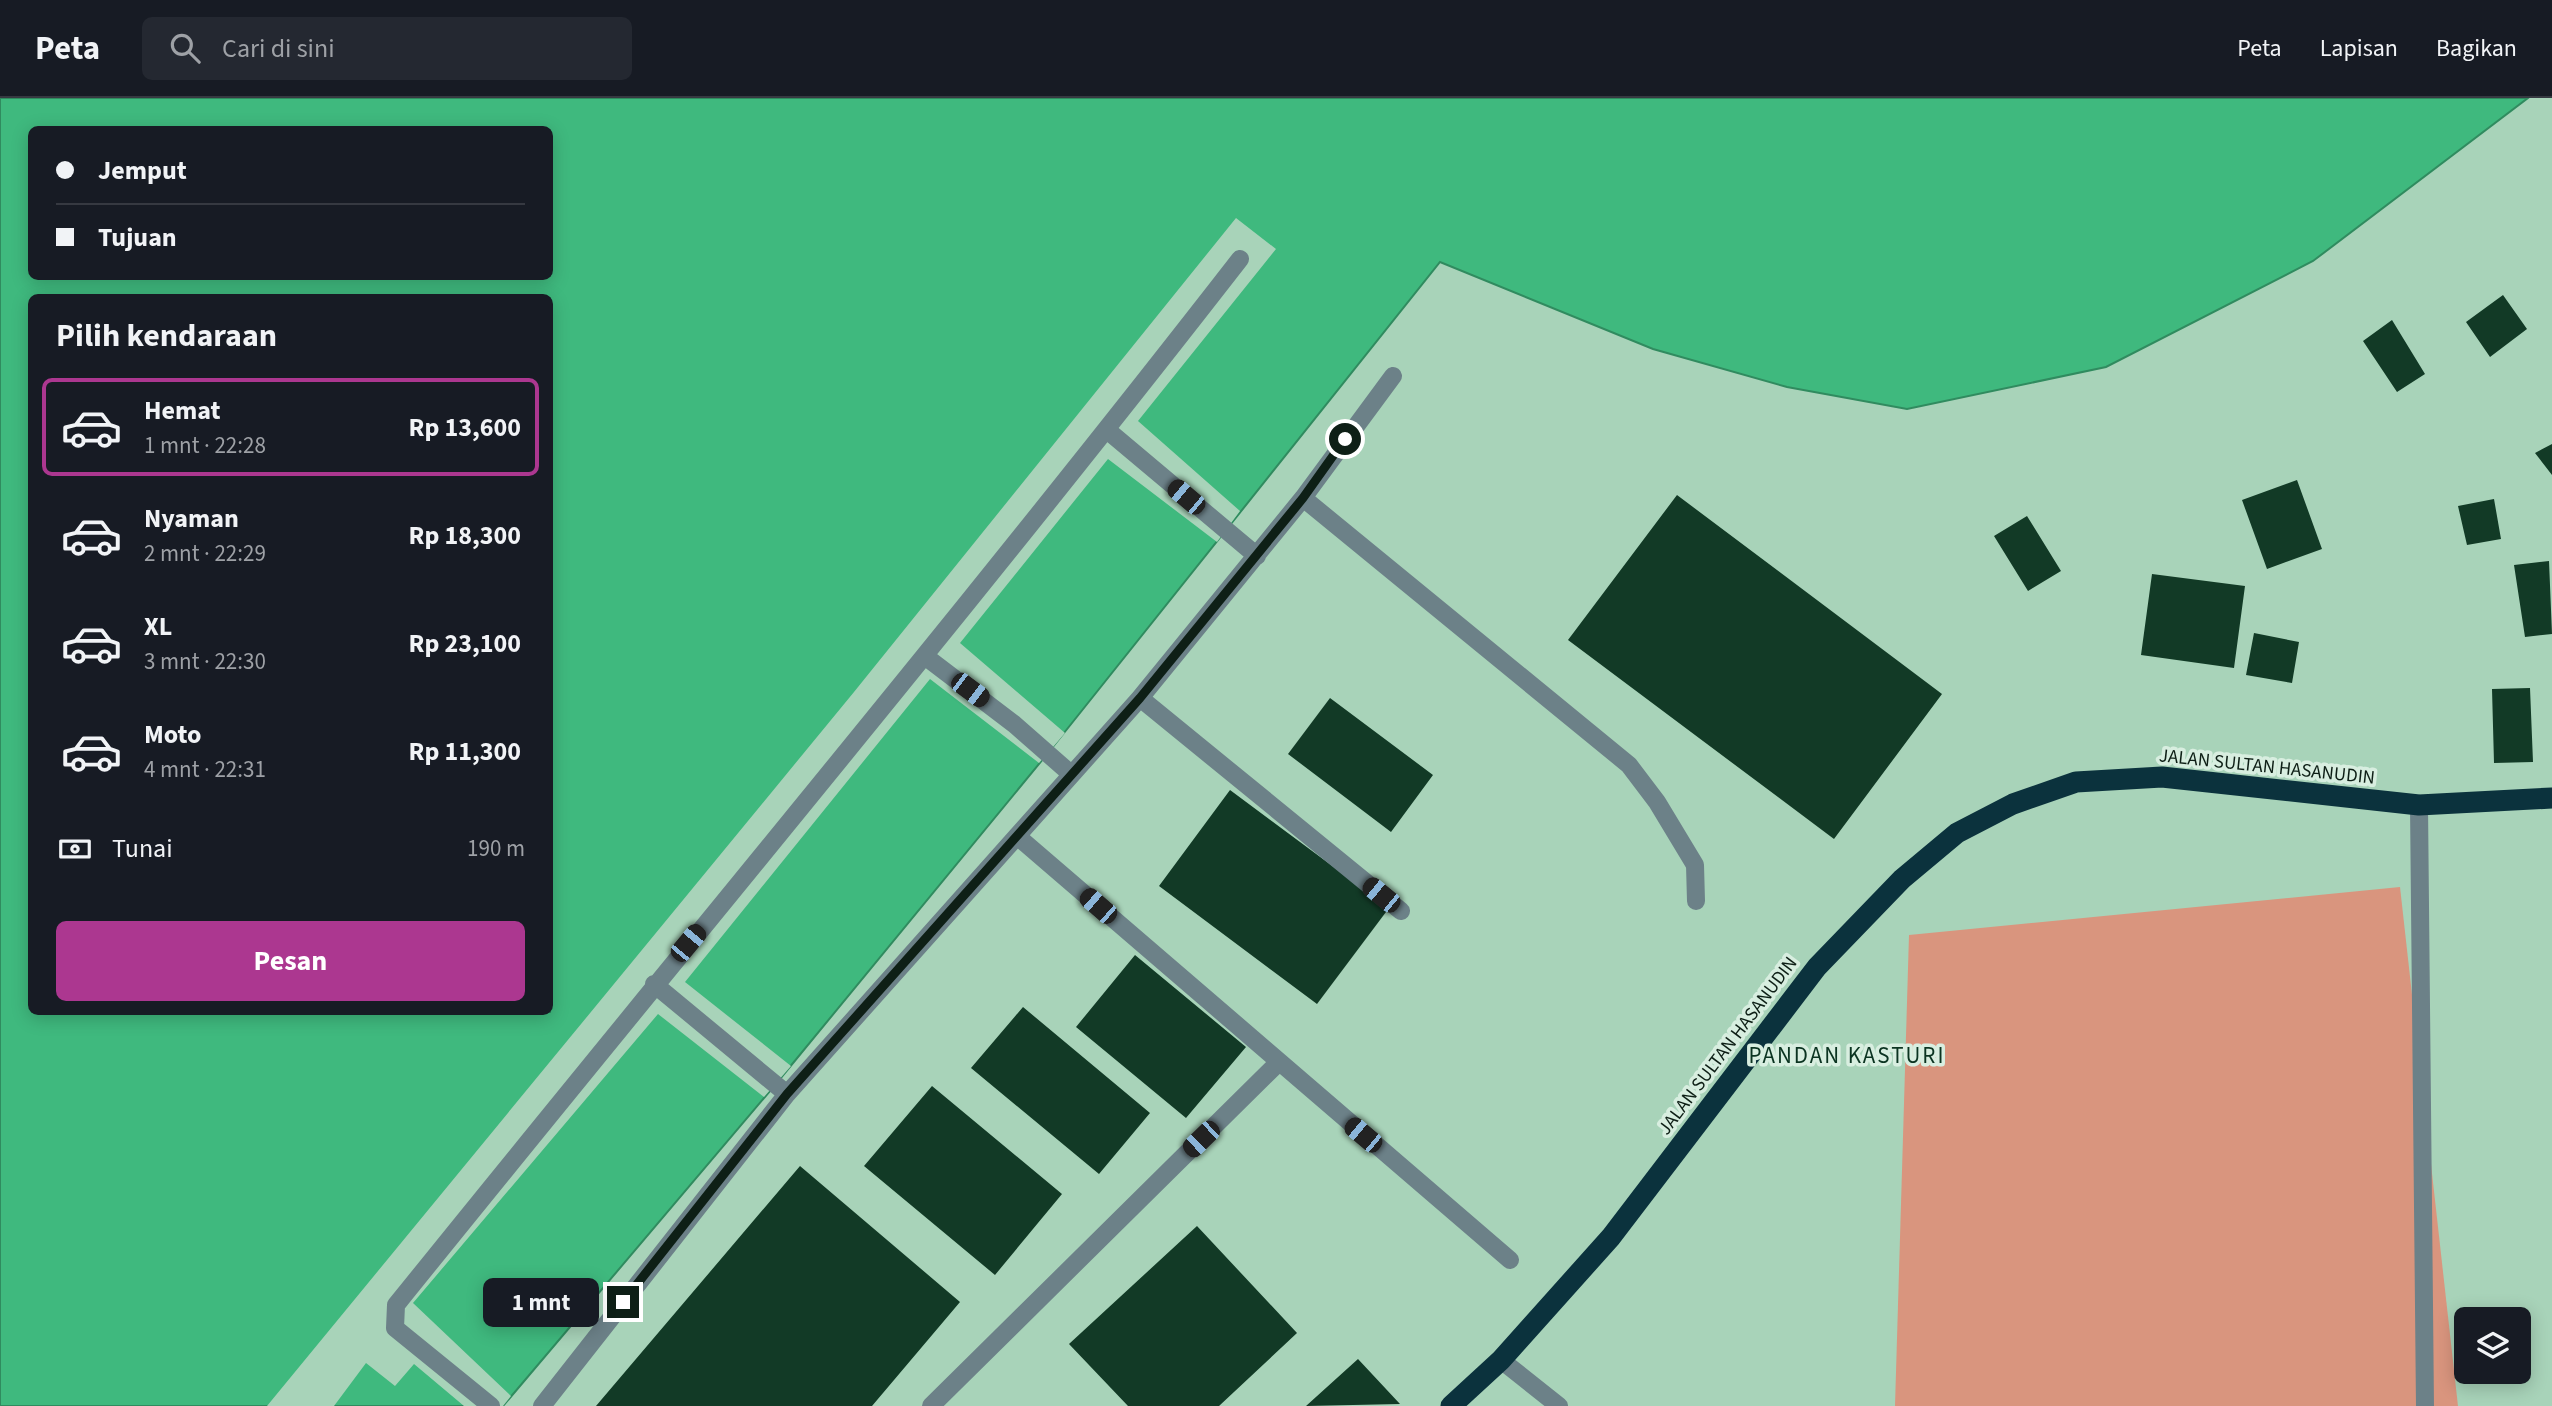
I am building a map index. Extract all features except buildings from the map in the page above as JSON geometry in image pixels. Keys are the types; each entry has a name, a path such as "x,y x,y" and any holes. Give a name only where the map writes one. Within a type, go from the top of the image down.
{"highway":[{"name":"JALAN SULTAN HASANUDIN","path":"1451,1406 1501,1360 1611,1237 1816,967 1902,879 1957,833 2013,804 2076,782 2125,779 2162,777 2419,805 2552,798"}],"street":[{"path":"491,1406 396,1328 396,1305 654,984 926,657 1240,259"},
{"path":"542,1406 787,1094 1140,698 1303,498 1393,376"},
{"path":"1107,430 1257,556"},
{"path":"1303,498 1629,765 1657,802 1695,865 1696,901"},
{"path":"926,657 1014,724 1071,774"},
{"path":"1140,698 1401,911"},
{"path":"2419,805 2425,1406"},
{"path":"1017,836 1510,1260"},
{"path":"654,984 787,1094"},
{"path":"931,1406 1278,1063"},
{"path":"1501,1360 1559,1406"}],"shaded area":[{"path":"0,98 2528,98 2313,261 2106,367 1907,409 1787,387 1653,349 1440,262 1048,753 775,1085 503,1406 0,1406"},
{"path":"2400,887 2458,1406 1895,1406 1909,935"}],"pier":[{"path":"1236,218 1276,249 1138,421 1240,511 1217,542 1108,459 960,643 1065,733 1039,763 930,679 685,982 791,1066 764,1097 658,1014 413,1303 511,1396 503,1406 464,1406 414,1364 395,1386 366,1363 334,1406 267,1406 854,692"}],"district":[{"name":"PANDAN KASTURI","path":"1847,1055"}],"route":[{"path":"623,1302 787,1094 1140,698 1303,498 1345,439"}]}
